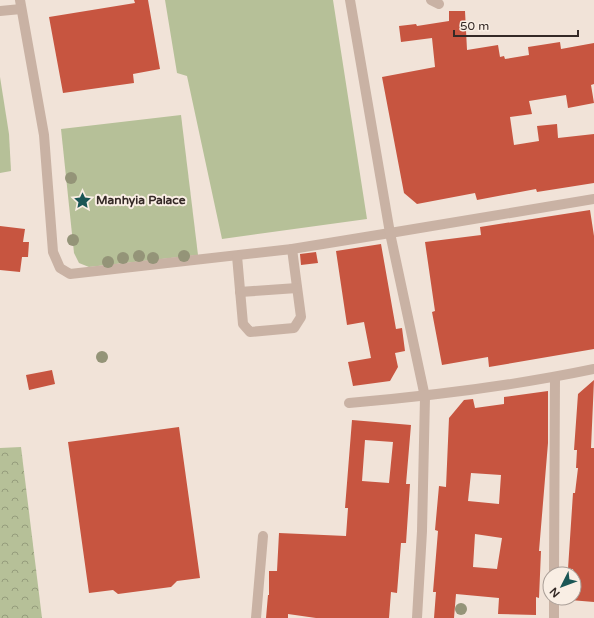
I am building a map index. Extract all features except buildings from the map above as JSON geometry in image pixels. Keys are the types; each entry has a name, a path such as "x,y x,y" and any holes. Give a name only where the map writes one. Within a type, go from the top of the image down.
{"street":[{"path":"350,0 390,233 425,397 422,531 417,618"},
{"path":"0,11 21,5 44,135 53,252 60,268 70,274 292,250 594,199"},
{"path":"236,256 243,324 250,332 294,328 301,317 292,250"},
{"path":"240,292 297,288"},
{"path":"349,403 425,397 555,377 594,369"},
{"path":"554,566 555,377"},
{"path":"256,618 263,536"},
{"path":"554,606 554,618"}],"green space":[{"path":"165,0 333,0 367,219 222,239 187,76 177,73"},
{"path":"0,77 9,134 11,171 0,173"},
{"path":"181,115 198,255 89,267 79,263 74,253 61,129"},
{"path":"21,447 42,618 0,618 0,448"}],"place":[{"name":"Manhyia Palace","path":"83,200"}]}
